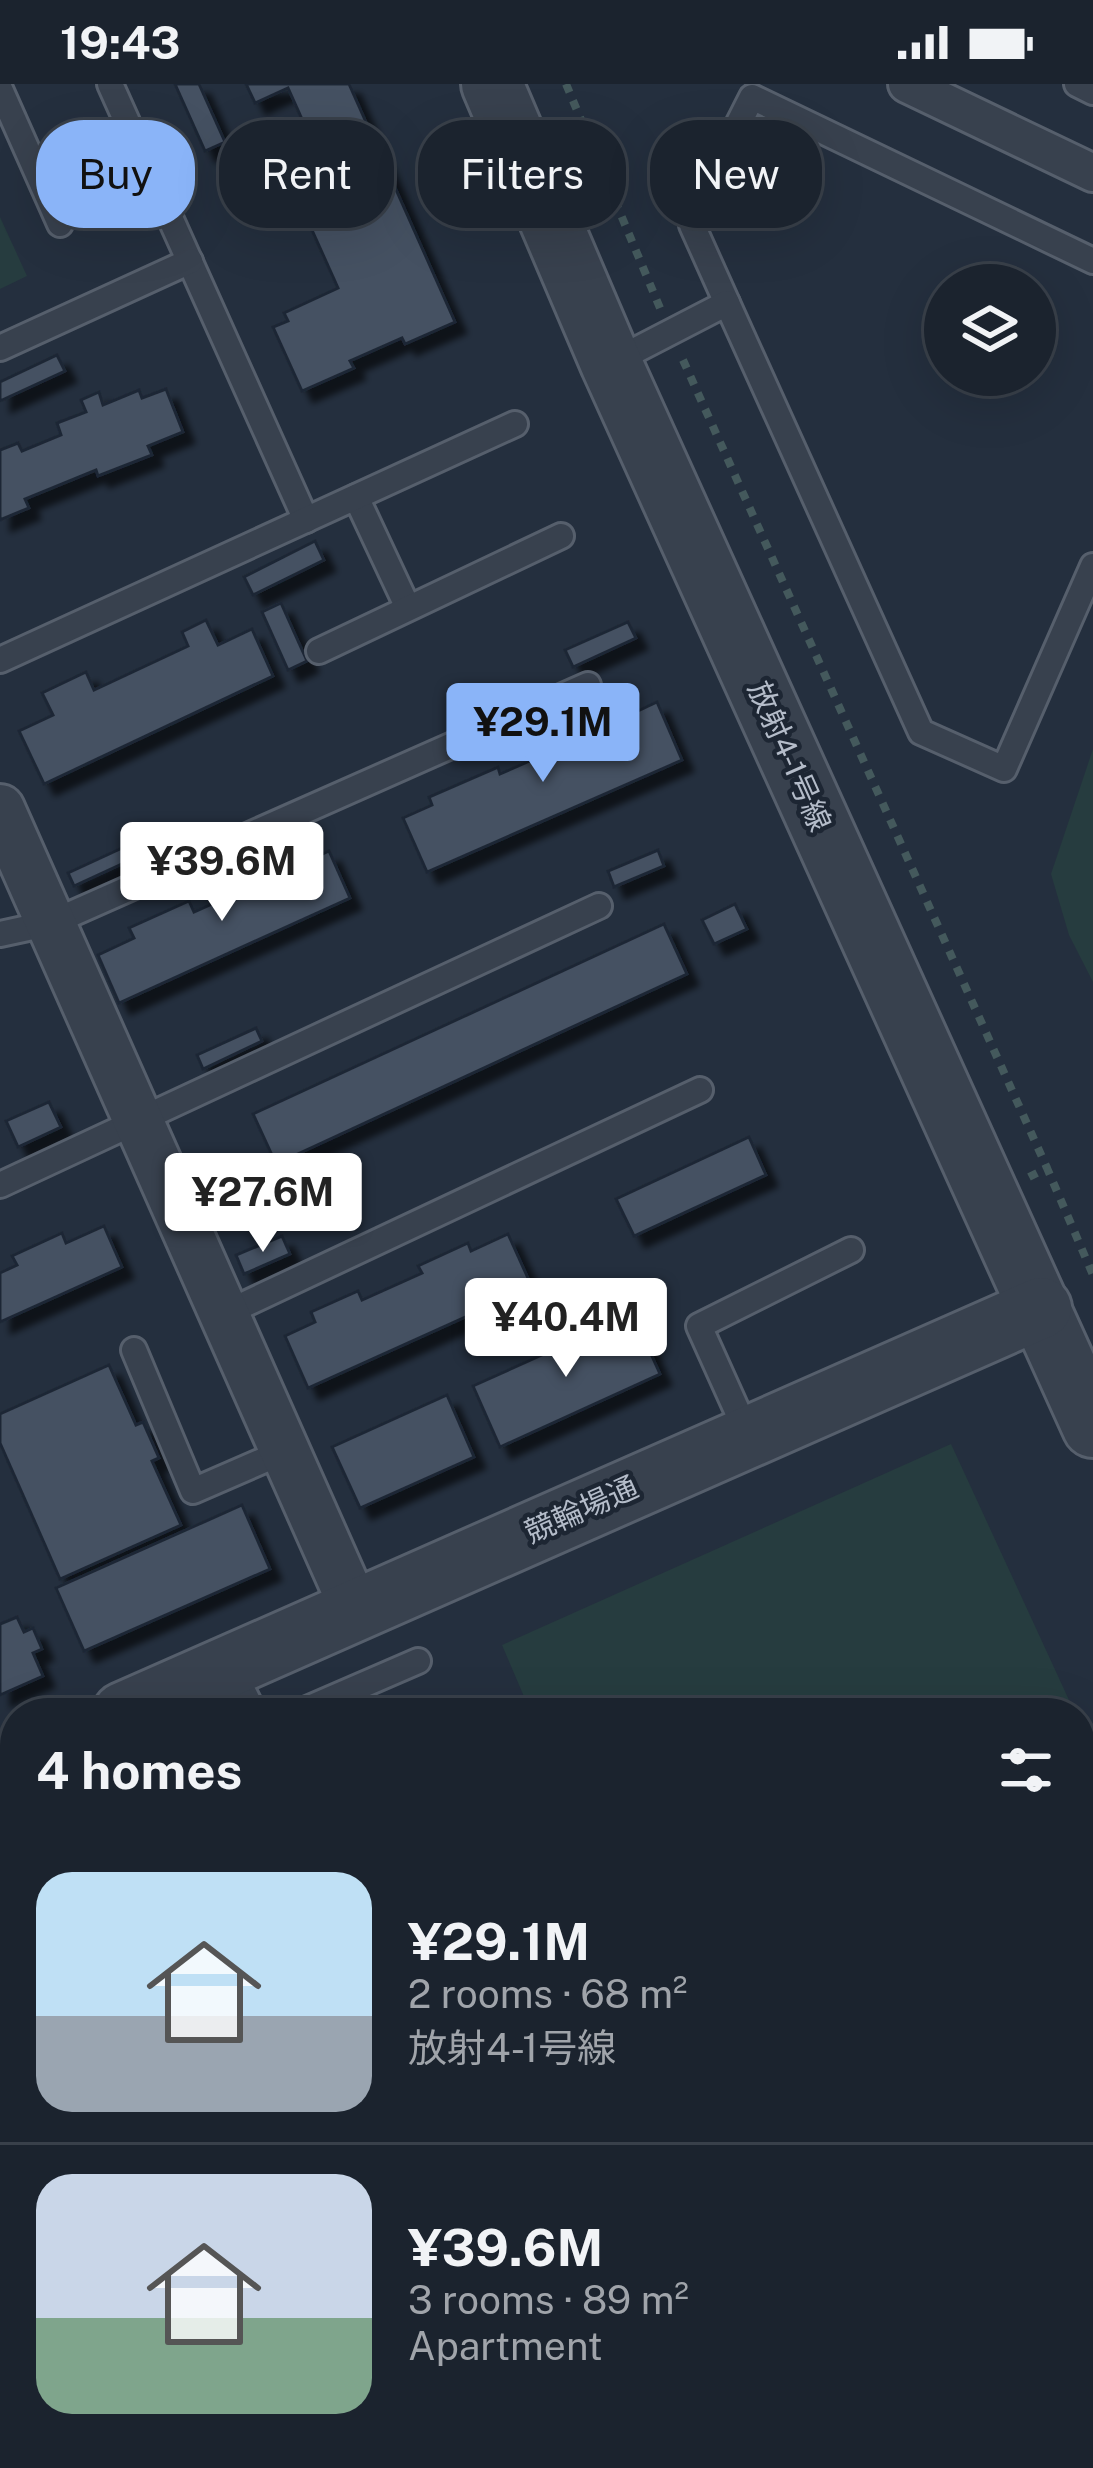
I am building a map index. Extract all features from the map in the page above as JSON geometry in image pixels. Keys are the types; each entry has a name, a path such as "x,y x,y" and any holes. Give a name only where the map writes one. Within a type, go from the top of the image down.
{"street":[{"name":"放射4-1号線","path":"492,84 611,363 1093,1426"},
{"path":"907,84 1093,173"},
{"path":"0,809 355,1609"},
{"name":"競輪場通","path":"197,1698 242,1689 355,1609 1040,1308"}],"lane":[{"path":"110,84 307,520"},
{"path":"1077,84 1093,92"},
{"path":"0,89 36,170"},
{"path":"1093,261 752,98 692,225 921,732 1004,769 1093,566"},
{"path":"0,348 190,261"},
{"path":"611,363 727,304"},
{"path":"0,660 515,424"},
{"path":"356,497 408,608"},
{"path":"319,651 561,536"},
{"path":"0,934 51,923 588,685"},
{"path":"0,1185 599,906"},
{"path":"224,1314 700,1090"},
{"path":"748,1436 699,1326 851,1250"},
{"path":"134,1350 193,1491 285,1451"},
{"path":"333,1698 418,1661"}],"path":[{"path":"566,84 670,333 1047,1168"}],"green space":[{"path":"0,217 27,276 0,289"},
{"path":"1093,749 1093,982 1069,935 1051,874"},
{"path":"951,1444 1068,1698 525,1698 502,1645"}],"building":[{"path":"175,84 199,84 219,129 219,145 205,151"},
{"path":"246,84 349,84 365,120 302,120 288,88 255,103"},
{"path":"394,185 455,322 350,361 354,368 302,391 273,327 288,321 284,313 338,288 311,228 394,228"},
{"path":"57,355 65,371 0,401 0,382"},
{"path":"166,389 183,432 148,446 152,455 98,476 96,470 25,499 29,508 0,520 0,450 18,443 22,451 61,435 57,423 86,412 81,400 99,392 103,405 139,390 142,398"},
{"path":"315,541 324,560 253,595 244,577"},
{"path":"281,603 307,661 288,670 262,612"},
{"path":"206,620 218,645 252,629 273,676 44,784 19,731 53,715 42,693 86,672 94,690 188,646 182,632"},
{"path":"628,622 636,638 573,667 565,650"},
{"path":"657,702 682,760 427,872 403,818 432,805 429,797 498,767 500,774 559,748 554,738 622,709 625,717"},
{"path":"133,843 139,856 74,886 68,873"},
{"path":"658,850 664,866 614,887 608,871"},
{"path":"329,851 350,898 119,1003 98,955 134,938 129,928 189,901 194,912 241,891 237,881 293,856 297,866"},
{"path":"735,904 747,929 714,944 702,920"},
{"path":"664,924 687,974 276,1164 253,1114"},
{"path":"256,1028 262,1041 203,1069 197,1055"},
{"path":"49,1102 61,1127 18,1147 6,1121"},
{"path":"749,1137 766,1175 634,1236 616,1199"},
{"path":"104,1226 122,1267 0,1322 0,1273 17,1265 12,1256 62,1233 66,1243"},
{"path":"508,1234 532,1287 308,1388 285,1336 315,1322 311,1312 358,1291 362,1300 422,1273 418,1266 468,1243 471,1251"},
{"path":"282,1236 290,1254 244,1274 236,1255"},
{"path":"633,1314 660,1374 500,1447 473,1386"},
{"path":"109,1365 136,1425 143,1422 159,1458 152,1461 181,1525 60,1579 0,1443 0,1414"},
{"path":"447,1395 474,1457 360,1508 332,1447"},
{"path":"242,1505 270,1569 84,1651 56,1588"},
{"path":"17,1617 24,1632 33,1628 42,1649 33,1653 43,1676 0,1695 0,1624"}]}
